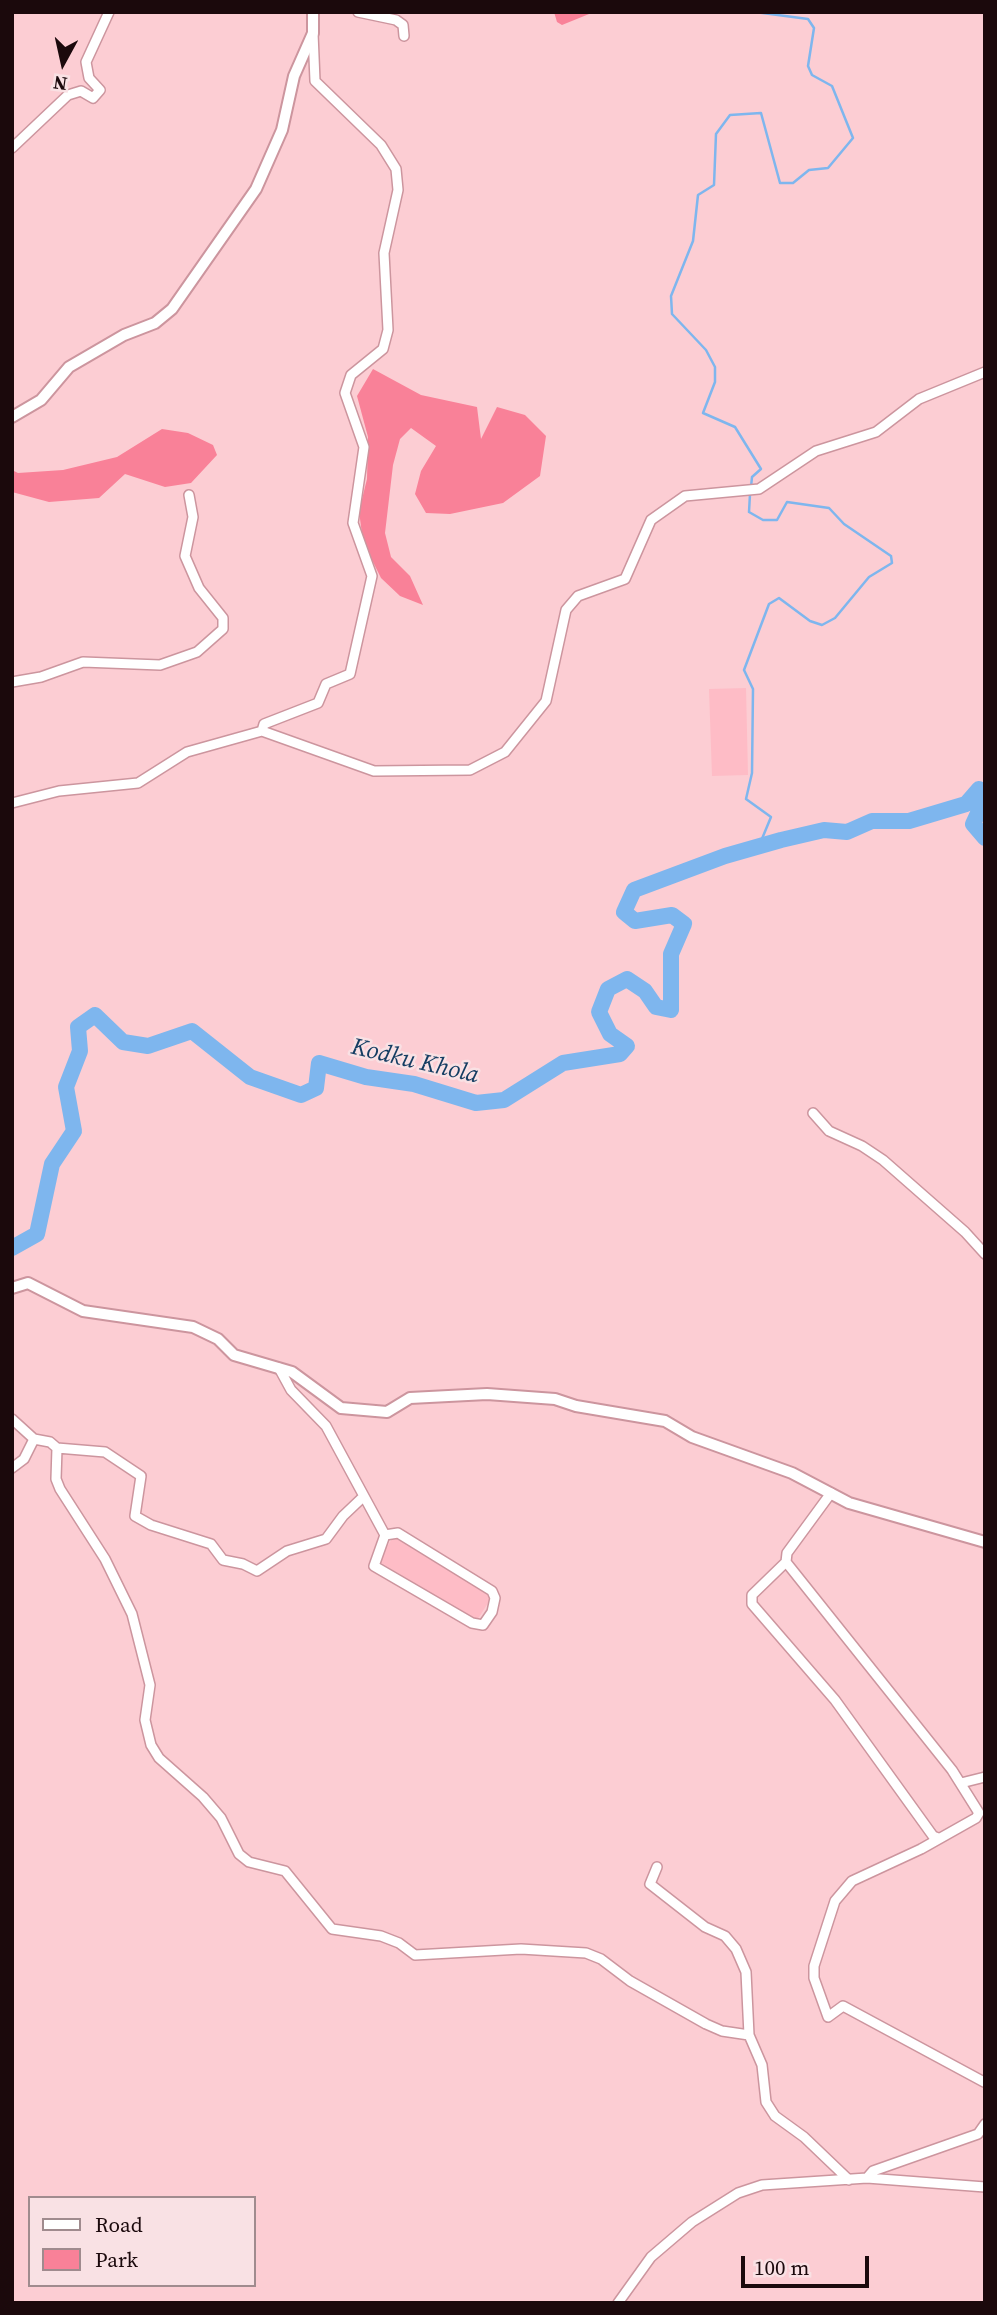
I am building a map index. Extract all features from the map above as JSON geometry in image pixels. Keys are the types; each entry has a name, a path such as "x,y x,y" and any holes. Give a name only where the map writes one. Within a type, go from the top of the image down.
{"street":[{"path":"12,148 68,95 81,91 93,98 100,90 89,78 86,62 109,12"},
{"path":"262,731 264,724 318,704 326,684 350,674 372,576 353,523 364,447 345,393 351,375 383,349 388,330 384,253 398,190 396,169 381,145 315,81 313,12"},
{"path":"358,12 396,20 403,25 404,36"},
{"path":"12,416 41,400 69,368 124,335 155,323 172,309 257,190 282,130 294,76 313,33"},
{"path":"12,803 59,791 138,783 187,752 262,731 374,772 470,770 505,752 546,701 566,610 578,596 625,579 651,520 685,496 759,489 816,451 876,432 919,399 985,372"},
{"path":"12,682 41,677 83,662 160,665 197,652 223,629 223,618 199,588 185,556 193,517 189,495"},
{"path":"813,1113 829,1131 862,1146 883,1160 965,1232 985,1254"},
{"path":"12,1287 28,1283 83,1311 192,1327 218,1339 234,1355 292,1371 341,1408 387,1412 410,1398 487,1394 555,1399 576,1406 665,1421 692,1437 792,1473 849,1503 985,1542"},
{"path":"279,1368 292,1390 326,1426 385,1535 374,1566 472,1623 483,1625 492,1612 495,1598 492,1591 398,1533 385,1535"},
{"path":"12,1419 34,1439 50,1442 57,1448 105,1451 141,1476 135,1516 151,1525 211,1544 223,1560 243,1564 257,1571 287,1551 326,1539 343,1516 363,1497"},
{"path":"12,1468 24,1459 34,1439"},
{"path":"57,1448 56,1479 60,1489 105,1559 132,1614 150,1685 145,1720 151,1745 159,1758 203,1797 221,1818 239,1854 249,1862 285,1871 332,1929 381,1936 399,1943 415,1955 521,1949 586,1953 601,1959 630,1981 706,2024 722,2031 749,2035"},
{"path":"831,1493 787,1553 786,1562 751,1595 752,1604 835,1700 938,1838"},
{"path":"786,1562 961,1783 979,1813 976,1818 900,1861 852,1881 835,1901 814,1966 814,1978 828,2017 843,2006 985,2083"},
{"path":"961,1783 985,1777"},
{"path":"657,1867 650,1884 705,1927 724,1936 736,1949 746,1972 749,2035 762,2065 766,2102 775,2116 804,2137 849,2180"},
{"path":"867,2178 873,2171 978,2134 985,2124"},
{"path":"618,2302 651,2257 692,2222 738,2193 762,2185 867,2178 985,2187"}],"shaded area":[{"path":"746,688 748,775 712,776 709,689"},
{"path":"395,1534 493,1595 476,1622 378,1561"}],"green space":[{"path":"554,12 594,12 562,25 557,22"},
{"path":"373,369 421,395 477,407 481,439 497,407 525,415 546,436 540,476 503,503 450,514 426,513 415,494 421,471 436,446 411,428 400,439 393,465 385,533 391,557 410,576 423,605 400,596 381,578 363,542 359,511 367,479 368,437 357,396"},
{"path":"162,429 188,433 213,445 217,455 191,483 165,487 125,474 99,498 49,502 12,492 12,470 18,473 63,470 117,457"}],"waterway":[{"path":"751,487 752,477 761,469 735,427 703,413 715,382 715,367 706,350 672,314 671,296 693,241 698,195 714,185 716,134 730,115 761,113 780,183 793,183 809,170 828,168 853,138 832,86 812,75 808,66 814,28 808,19 755,12"},
{"path":"750,494 749,512 763,520 777,520 787,502 829,508 844,524 891,556 892,563 869,577 835,618 822,625 810,621 779,598 769,604 744,670 753,689 752,773 746,799 771,817 759,846"},
{"name":"Kodku Khola","path":"12,1248 37,1234 52,1164 74,1131 66,1087 80,1051 78,1027 95,1015 123,1042 148,1046 192,1031 250,1077 301,1095 316,1088 319,1063 366,1077 414,1084 476,1103 504,1100 563,1063 620,1054 627,1046 610,1034 599,1012 608,989 627,979 645,991 656,1007 671,1010 671,954 684,924 672,915 635,921 624,912 634,890 725,856 781,840 824,830 847,832 872,821 909,821 966,804 979,789 985,794"},
{"name":"Kodku Khola","path":"985,798 973,824 985,838"}]}
